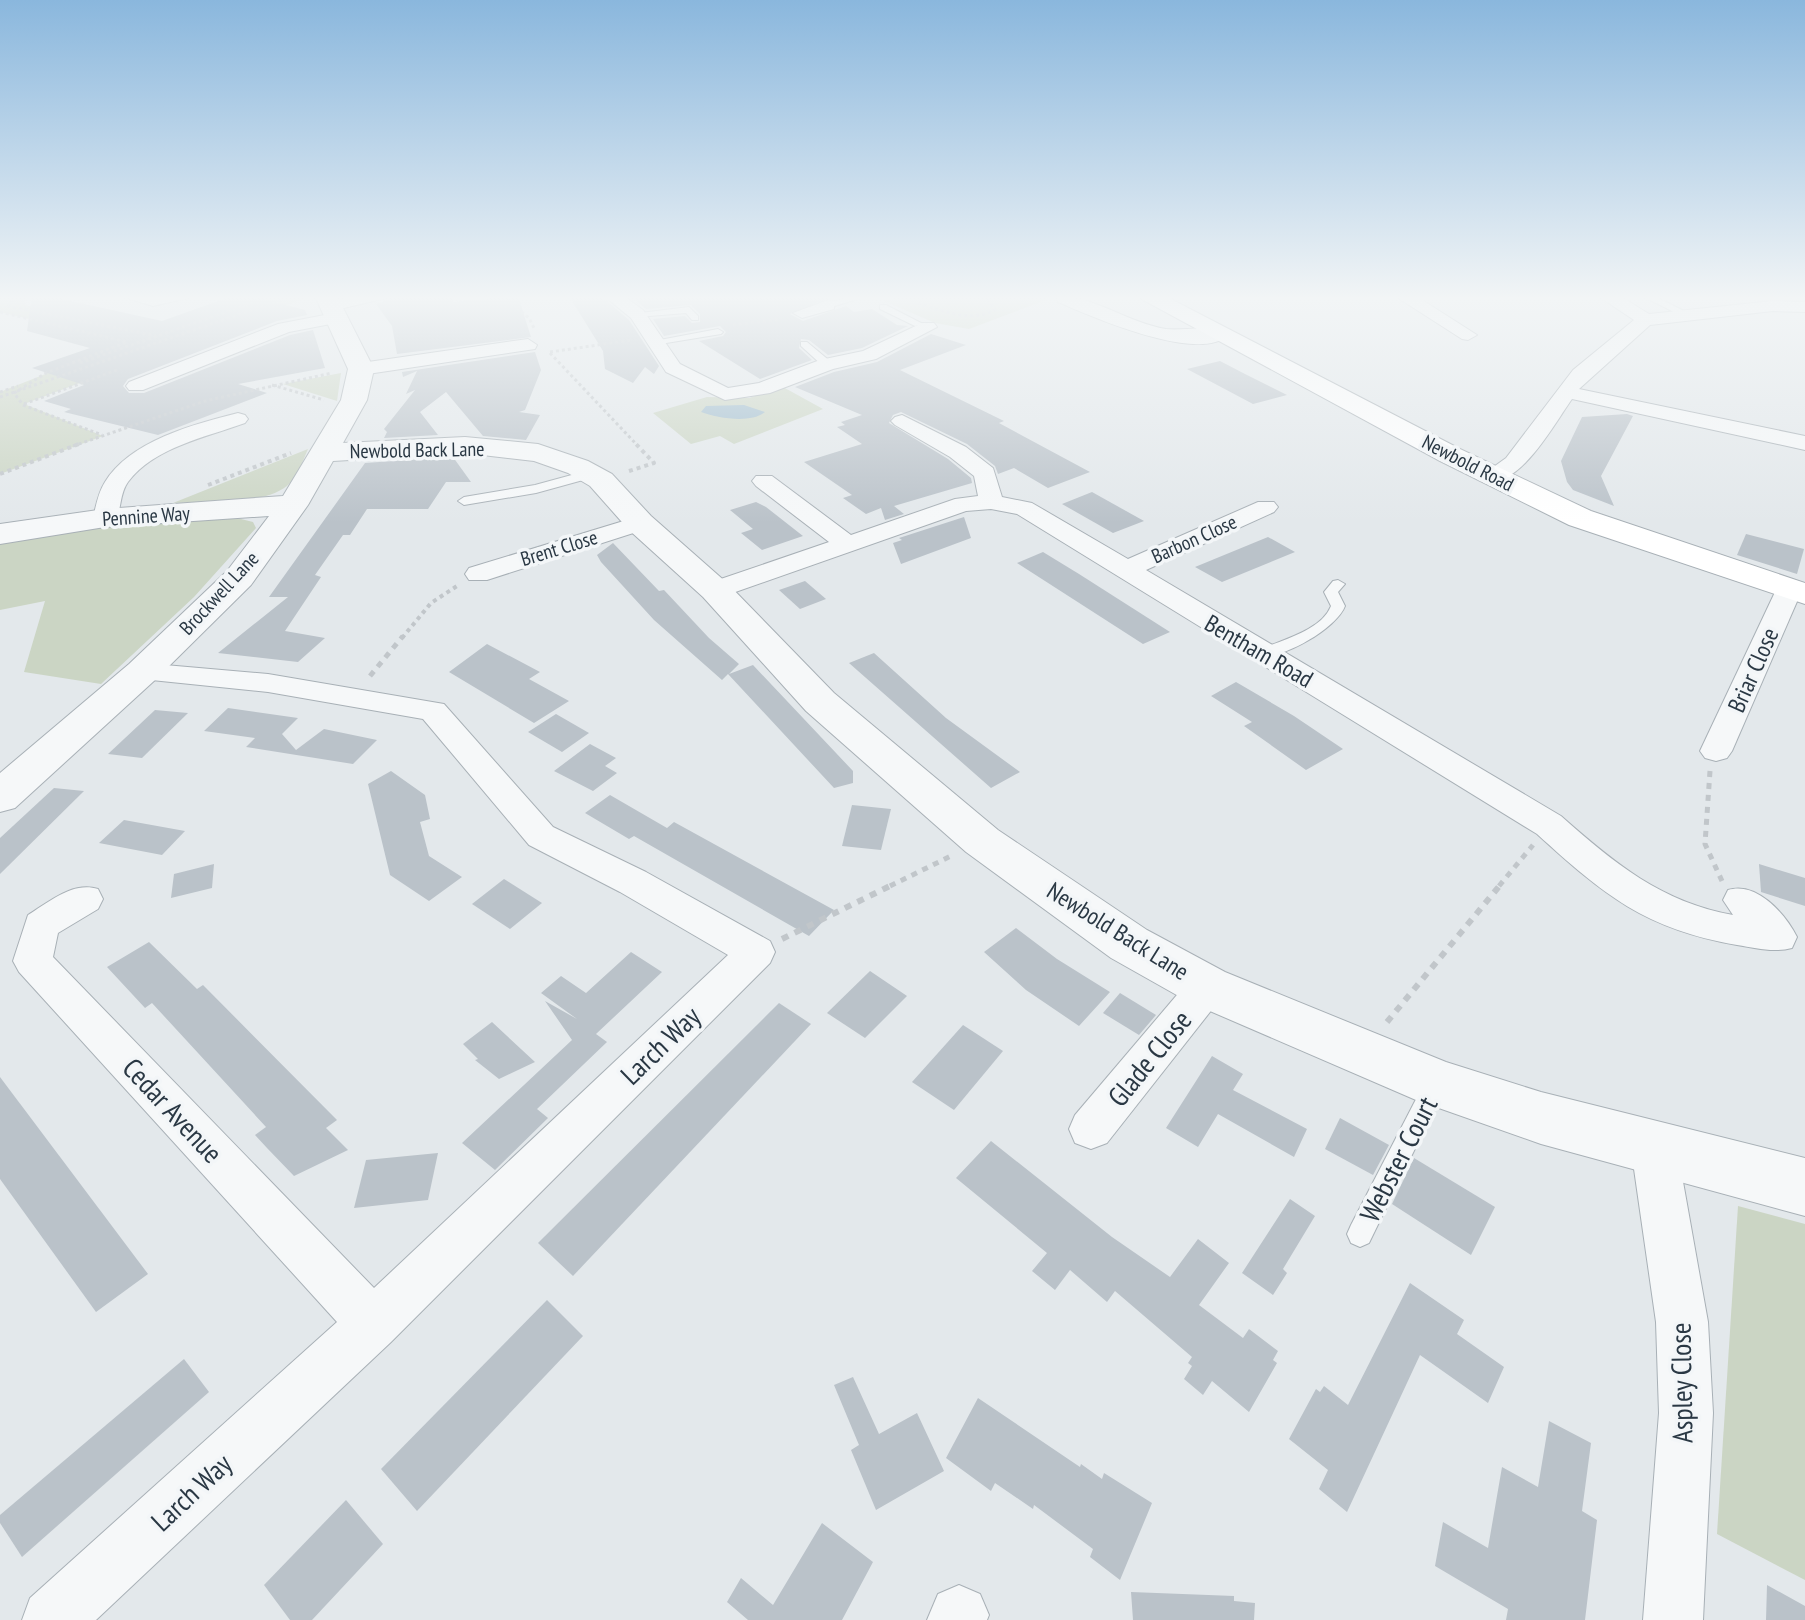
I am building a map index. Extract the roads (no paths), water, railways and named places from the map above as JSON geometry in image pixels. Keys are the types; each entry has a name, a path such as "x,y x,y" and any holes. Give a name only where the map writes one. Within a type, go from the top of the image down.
{"main road":[{"name":"Newbold Road","path":"1290,372 1580,518 1797,592"}],"street":[{"path":"136,386 173,372"},
{"name":"Brockwell Lane","path":"0,797 142,672 239,578 293,505 329,445 349,408 360,372"},
{"path":"680,372 725,394 763,389 808,372"},
{"path":"1492,476 1514,463 1583,372"},
{"path":"1567,392 1805,443"},
{"path":"105,518 114,485 131,465 161,448 238,419"},
{"path":"917,425 985,473 991,502"},
{"name":"Newbold Back Lane","path":"329,445 465,445 538,453 596,477 640,523 715,590 820,702 982,841 1129,944 1207,987 1436,1083 1541,1118 1805,1187"},
{"path":"764,481 846,543"},
{"name":"Bentham Road","path":"715,590 963,504 991,502 1024,508 1123,571 1549,825 1593,864 1646,902 1688,919 1792,939"},
{"name":"Pennine Way","path":"0,534 105,518 293,505"},
{"name":"Barbon Close","path":"1123,571 1266,507"},
{"name":"Brent Close","path":"478,574 640,523"},
{"name":"Briar Close","path":"1716,751 1797,592"},
{"name":"Larch Way","path":"52,1620 373,1324 756,952 633,882 541,836 433,711 268,683 142,672"},
{"name":"Cedar Avenue","path":"85,899 41,925 33,961 373,1324"},
{"name":"Bentham Road","path":"1741,900 1792,939"},
{"name":"Glade Close","path":"1091,1129 1207,987"},
{"name":"Aspley Close","path":"1654,1148 1682,1322 1686,1413 1673,1620"}],"lane":[{"path":"464,501 596,477"},
{"path":"1264,653 1318,629 1335,616 1338,606 1331,592 1338,584"},
{"name":"Webster Court","path":"1360,1234 1436,1083"}],"water":[{"path":"744,405 765,412 743,419 701,412 706,406"}]}
